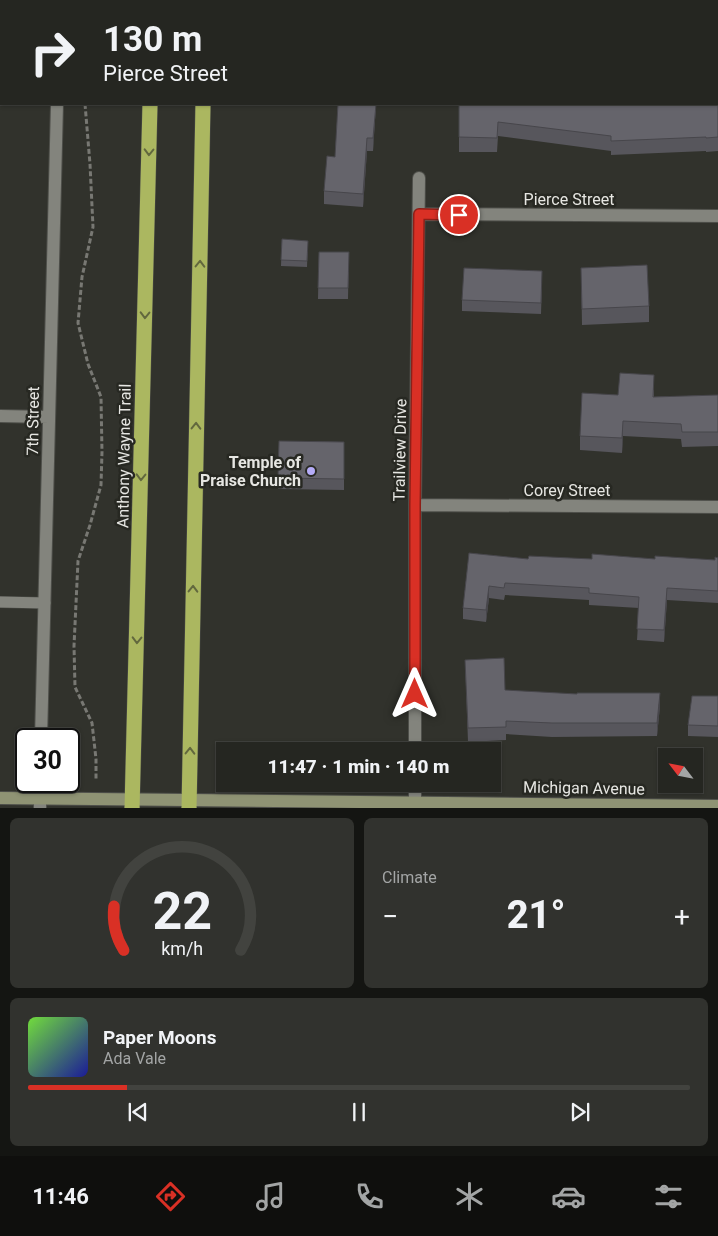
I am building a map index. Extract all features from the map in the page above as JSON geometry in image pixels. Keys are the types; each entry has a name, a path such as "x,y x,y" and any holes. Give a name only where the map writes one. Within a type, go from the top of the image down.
{"highway":[{"name":"Anthony Wayne Trail","path":"132,804 150,105"},
{"path":"189,804 203,105"}],"street":[{"name":"7th Street","path":"41,728 58,105"},
{"name":"Trailview Drive","path":"415,742 415,505 419,178"},
{"name":"Pierce Street","path":"419,214 718,216"},
{"path":"0,416 49,417"},
{"name":"Corey Street","path":"415,505 718,507"},
{"path":"415,792 415,806"},
{"name":"Michigan Avenue","path":"0,798 40,804 718,806"}],"lane":[{"path":"0,602 45,603"}],"path":[{"path":"84,105 90,164 93,227 82,277 78,323 88,364 101,397 102,452 101,485 78,561 74,646 75,687 92,723 96,758"}],"building":[{"path":"338,105 376,105 373,138 367,138 363,194 324,191 327,156 335,157"},
{"path":"459,105 718,105 718,137 611,141 611,136 498,122 497,138 459,137"},
{"path":"282,239 308,241 307,261 281,260"},
{"path":"319,252 349,252 348,288 318,288"},
{"path":"647,265 649,306 582,309 581,268"},
{"path":"464,268 542,271 541,303 462,300"},
{"path":"620,373 654,375 653,397 718,395 718,432 682,432 681,424 623,421 622,438 580,436 582,393 618,395"},
{"name":"Temple of Praise Church","path":"279,441 344,442 344,479 278,478"},
{"path":"469,553 528,559 529,556 592,559 592,554 655,559 655,556 715,560 715,557 718,558 718,591 667,588 664,630 637,629 639,597 589,593 589,588 505,583 504,588 489,586 486,610 463,608"},
{"path":"504,658 505,690 577,694 660,693 657,723 506,721 506,727 468,728 465,660"},
{"path":"692,696 718,696 718,726 688,725"}],"place":[{"name":"Temple of Praise Church","path":"311,471"}],"route":[{"path":"415,694 415,505 419,214 459,215"}]}
